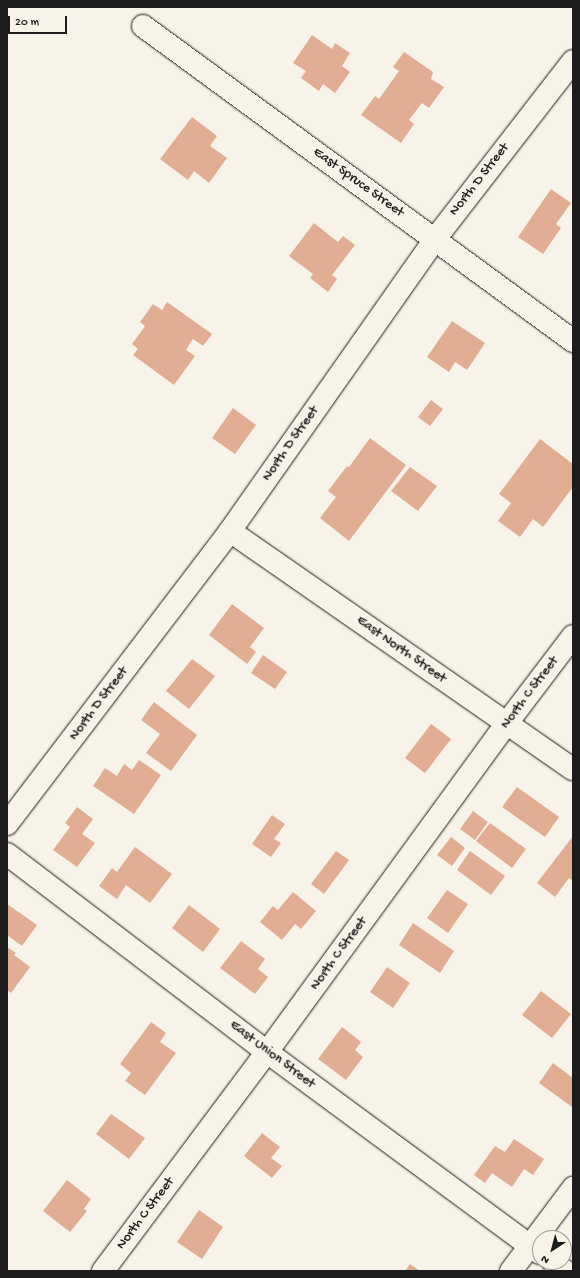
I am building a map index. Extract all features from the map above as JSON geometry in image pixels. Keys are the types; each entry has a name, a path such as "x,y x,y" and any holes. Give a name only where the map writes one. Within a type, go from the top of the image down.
{"street":[{"name":"East Spruce Street","path":"143,26 573,341"},
{"name":"North D Street","path":"7,824 230,531 435,239 573,61"},
{"name":"East North Street","path":"230,531 573,769"},
{"name":"North C Street","path":"103,1271 267,1052 507,723 573,636"},
{"name":"East Union Street","path":"7,854 267,1052 532,1247"},
{"path":"547,1230 573,1188"},
{"path":"511,1271 532,1252"}],"building":[{"path":"312,35 332,49 335,43 350,53 342,66 350,72 335,93 323,84 319,91 301,78 306,71 293,63"},
{"path":"404,52 433,72 431,79 444,87 429,108 422,103 409,120 414,124 401,143 361,115 375,96 379,99 399,71 393,67"},
{"path":"192,117 217,136 210,146 227,158 209,183 194,171 188,180 160,159"},
{"path":"551,189 571,203 556,224 561,228 543,254 518,237"},
{"path":"314,223 338,242 343,236 355,245 332,275 337,279 328,292 310,278 313,274 289,256"},
{"path":"167,302 212,334 203,346 193,339 186,350 195,356 174,385 133,355 138,349 132,344 145,326 140,322 153,304 162,310"},
{"path":"452,321 485,343 467,370 455,362 449,372 427,357"},
{"path":"431,400 443,409 430,426 418,417"},
{"path":"233,408 256,425 235,454 212,438"},
{"path":"370,438 406,465 349,541 320,518 336,497 328,491 347,466 349,467"},
{"path":"540,439 573,464 573,487 543,527 533,519 520,537 498,521 511,503 499,494"},
{"path":"410,467 437,486 418,511 391,491"},
{"path":"232,604 264,628 250,647 256,652 247,664 209,635"},
{"path":"263,655 287,672 275,689 251,673"},
{"path":"192,659 215,676 189,709 166,691"},
{"path":"154,702 197,735 171,771 146,753 160,734 141,720"},
{"path":"431,724 451,739 425,773 405,758"},
{"path":"139,760 161,775 134,814 93,786 105,768 117,776 124,764 132,770"},
{"path":"517,787 559,817 545,837 502,807"},
{"path":"77,807 93,819 82,834 95,843 77,867 53,850 70,827 65,823"},
{"path":"473,811 488,822 475,840 460,829"},
{"path":"272,815 285,824 274,839 281,843 271,857 252,844"},
{"path":"490,823 526,849 512,868 476,841"},
{"path":"573,836 573,881 569,878 555,897 537,883"},
{"path":"451,837 465,848 452,866 437,855"},
{"path":"135,847 172,874 150,903 126,885 117,899 99,886 112,868 117,872"},
{"path":"336,851 349,860 324,894 311,884"},
{"path":"470,851 505,876 491,895 457,870"},
{"path":"447,890 468,904 448,933 427,918"},
{"path":"293,892 316,911 301,929 295,924 282,940 260,922 273,906 278,910"},
{"path":"7,904 37,925 22,946 7,935"},
{"path":"189,905 220,929 203,952 172,928"},
{"path":"413,923 454,951 440,973 399,945"},
{"path":"241,941 265,959 258,969 268,977 255,994 220,968"},
{"path":"7,947 16,953 14,955 30,967 11,993 7,990"},
{"path":"387,967 410,983 393,1008 370,992"},
{"path":"541,991 571,1014 552,1038 522,1015"},
{"path":"151,1022 166,1033 160,1042 176,1053 145,1095 125,1081 131,1073 120,1064"},
{"path":"342,1027 361,1042 355,1050 363,1057 346,1080 318,1059"},
{"path":"553,1063 573,1078 572,1107 539,1083"},
{"path":"111,1114 145,1138 129,1159 96,1134"},
{"path":"262,1133 280,1147 271,1158 282,1166 272,1178 244,1156"},
{"path":"514,1139 544,1159 533,1175 524,1169 512,1187 492,1173 485,1183 474,1175 495,1146 505,1152"},
{"path":"67,1180 91,1199 84,1209 87,1211 70,1232 43,1211"},
{"path":"199,1210 223,1227 202,1259 177,1242"},
{"path":"410,1264 420,1271 405,1271"}]}
